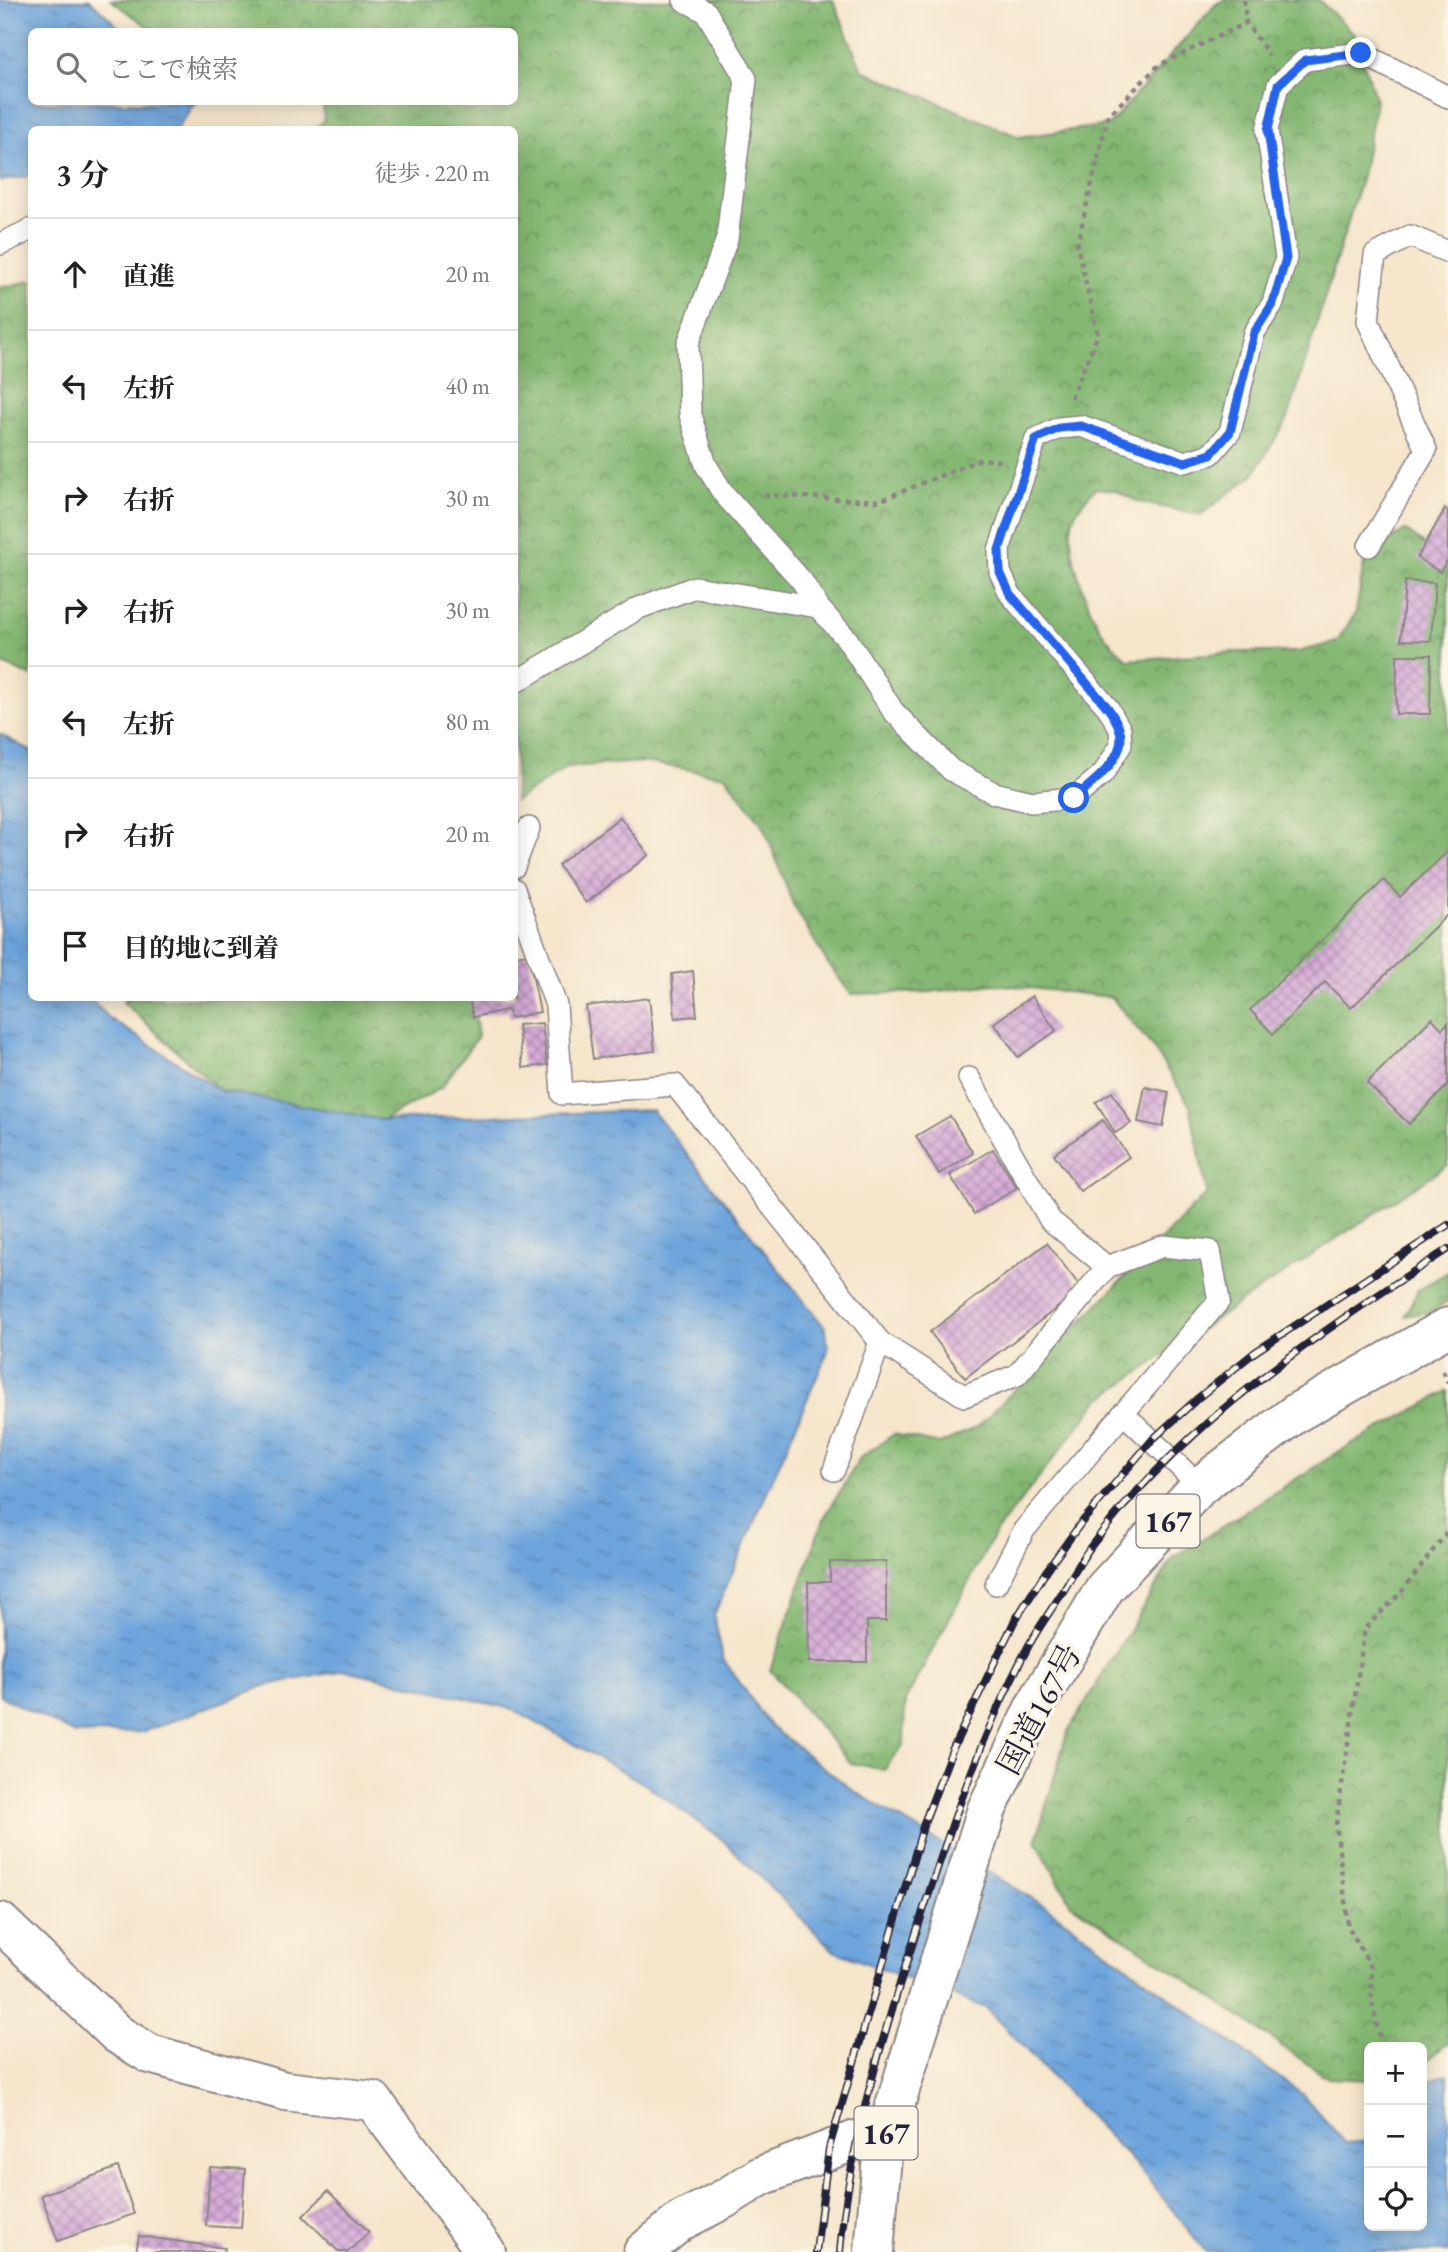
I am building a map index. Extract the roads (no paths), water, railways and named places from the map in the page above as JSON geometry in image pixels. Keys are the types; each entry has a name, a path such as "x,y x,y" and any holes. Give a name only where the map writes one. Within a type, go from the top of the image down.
{"main road":[{"name":"国道167号","path":"874,2252 883,2144 987,1809 1034,1708 1105,1588 1200,1486 1296,1413 1448,1327"},
{"path":"0,1922 117,2034 150,2054 285,2091 373,2101 486,2252"},
{"path":"643,2252 681,2221 761,2176 856,2140 883,2144"}],"lane":[{"path":"684,0 706,12 746,79 727,239 688,344 690,415 706,465 723,493 802,581 818,607 847,639 893,711 951,770 994,793 1032,802 1074,798 1103,775 1121,745 1120,729 1108,708 1010,594 1000,572 999,550 1036,439 1059,428 1081,426 1185,462 1211,454 1230,432 1254,333 1273,303 1286,258 1268,130 1278,85 1305,60 1361,53 1448,97"},
{"path":"0,244 28,231"},
{"path":"1368,547 1426,450 1368,321 1375,255 1410,236 1448,251"},
{"path":"518,681 639,608 695,587 818,607"},
{"path":"518,857 529,828"},
{"path":"518,900 556,1005 562,1094 675,1086 880,1342 964,1396 1017,1375 1107,1268 1163,1246 1210,1251 1219,1300 1024,1530 996,1584"},
{"path":"969,1078 1050,1220 1107,1268"},
{"path":"834,1470 880,1342"},
{"path":"1123,1413 1200,1486"}],"water":[{"path":"0,0 90,0 120,28 28,28 28,105 193,105 179,126 28,126 28,176 0,181"},
{"path":"0,734 28,749 28,1001 93,1001 109,1018 221,1091 383,1120 652,1110 826,1329 828,1351 714,1615 723,1659 771,1727 854,1791 1045,1906 1303,2095 1345,2143 1364,2141 1364,2231 1427,2231 1427,2081 1448,2074 1448,2252 1206,2252 1138,2167 986,2008 834,1951 725,1842 648,1786 512,1709 346,1670 267,1685 143,1732 75,1734 0,1696"}],"railway":[{"path":"816,2252 829,2148 924,1823 952,1750 1014,1622 1081,1523 1152,1440 1255,1352 1448,1225"},
{"path":"840,2252 844,2212 859,2132 903,1975 952,1824 995,1715 1029,1645 1095,1541 1132,1496 1173,1455 1259,1380 1448,1249"}]}
